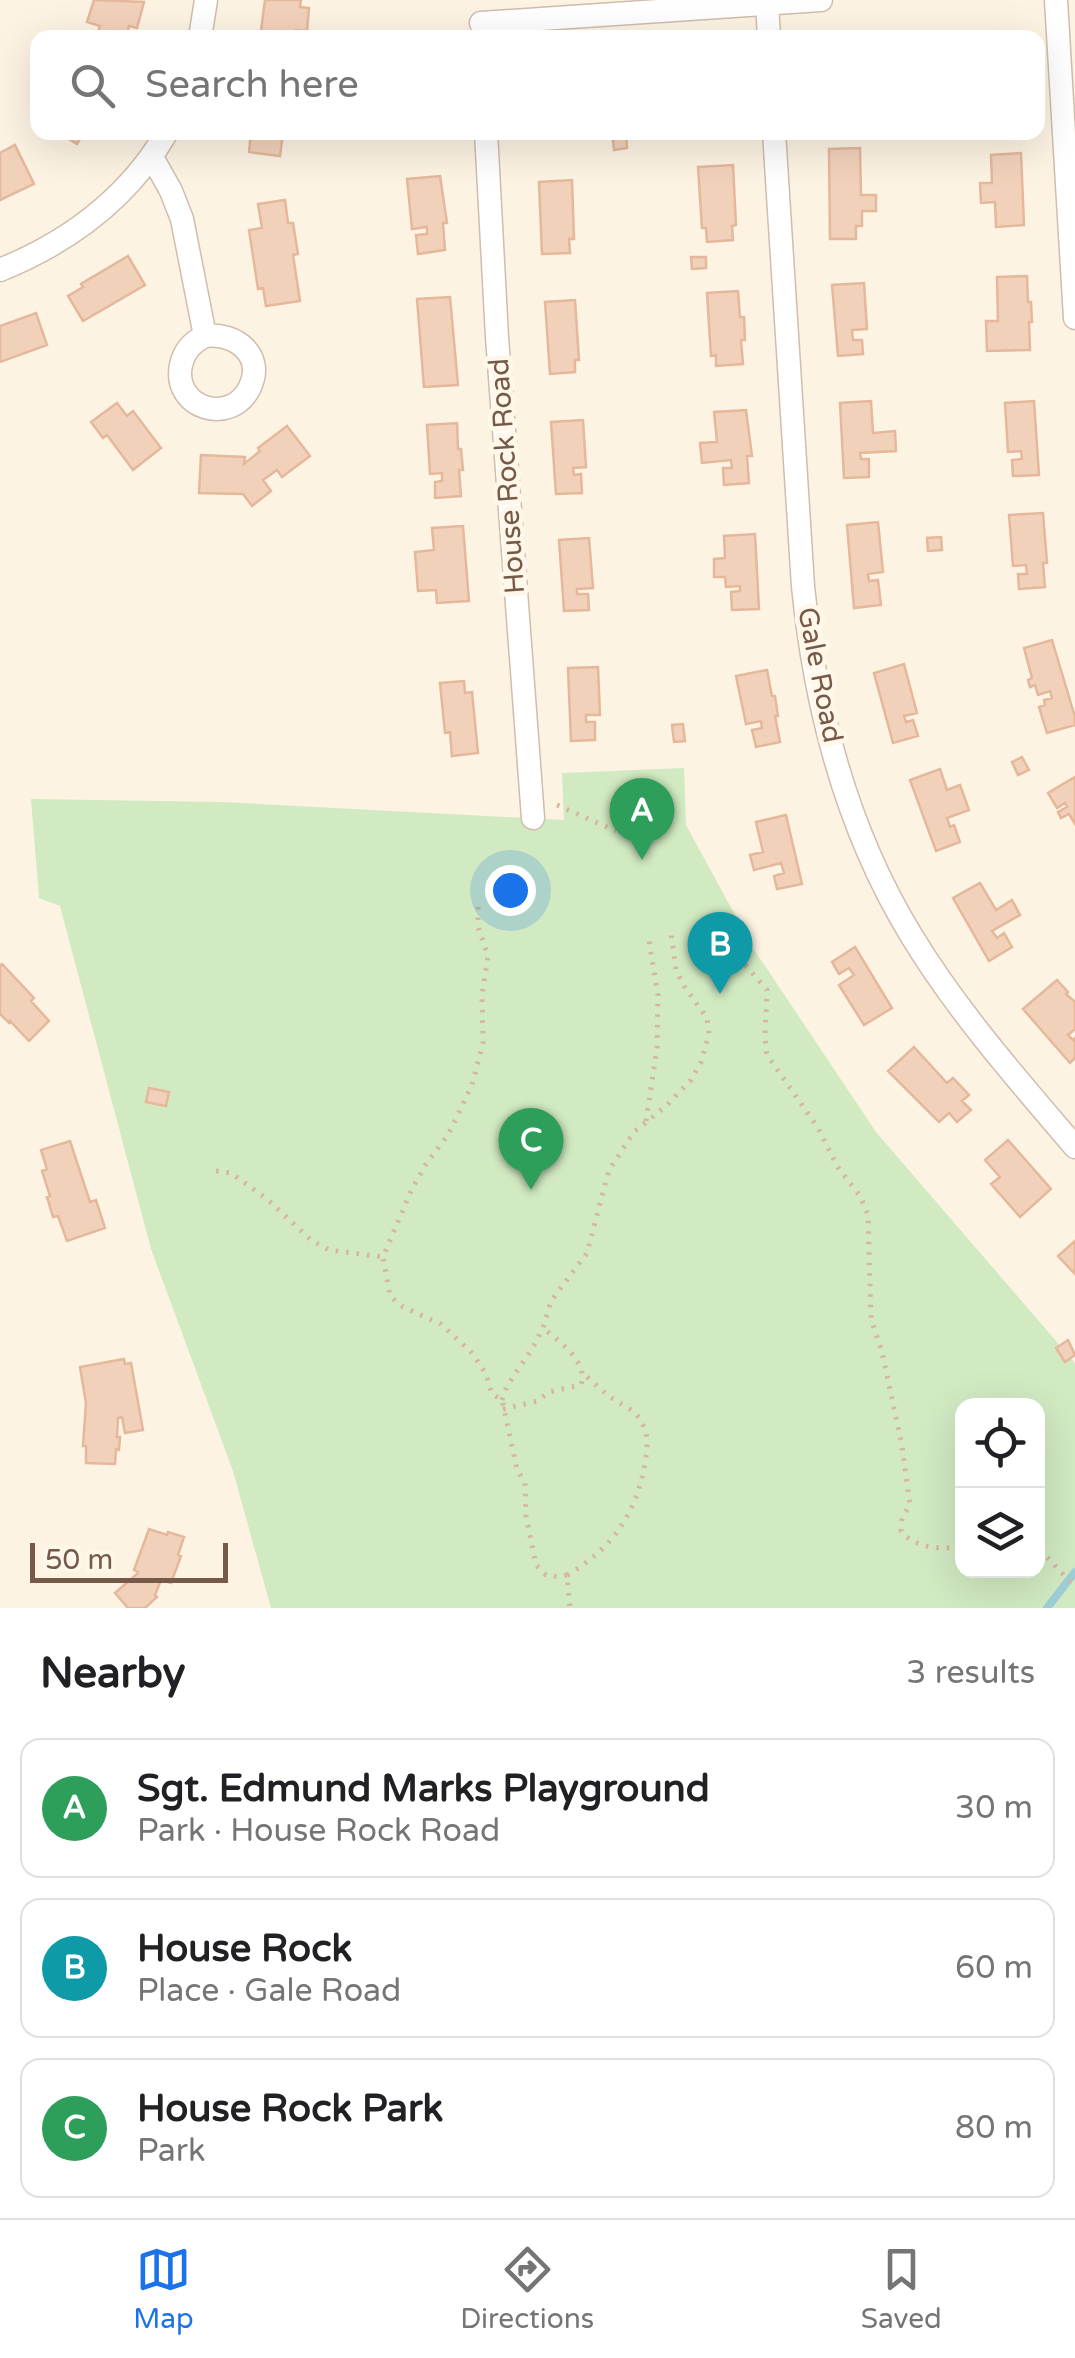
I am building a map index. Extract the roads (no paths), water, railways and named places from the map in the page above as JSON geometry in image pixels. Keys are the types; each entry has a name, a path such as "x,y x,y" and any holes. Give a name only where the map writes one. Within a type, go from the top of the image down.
{"street":[{"path":"201,30 206,0"},
{"path":"481,20 821,0"},
{"path":"1056,0 1075,318"},
{"path":"767,3 769,30"},
{"path":"0,270 61,239 97,214 129,186 162,140"},
{"name":"House Rock Road","path":"486,140 533,818"},
{"name":"Gale Road","path":"775,140 803,586 817,690 833,749 858,826 881,881 910,934 942,983 1075,1147"},
{"path":"152,157 182,219 205,336"}],"waterway":[{"path":"1047,1608 1075,1572"}],"place":[{"name":"Sgt. Edmund Marks Playground","path":"642,860"},
{"name":"House Rock","path":"720,994"},
{"name":"House Rock Park","path":"531,1190"}]}
